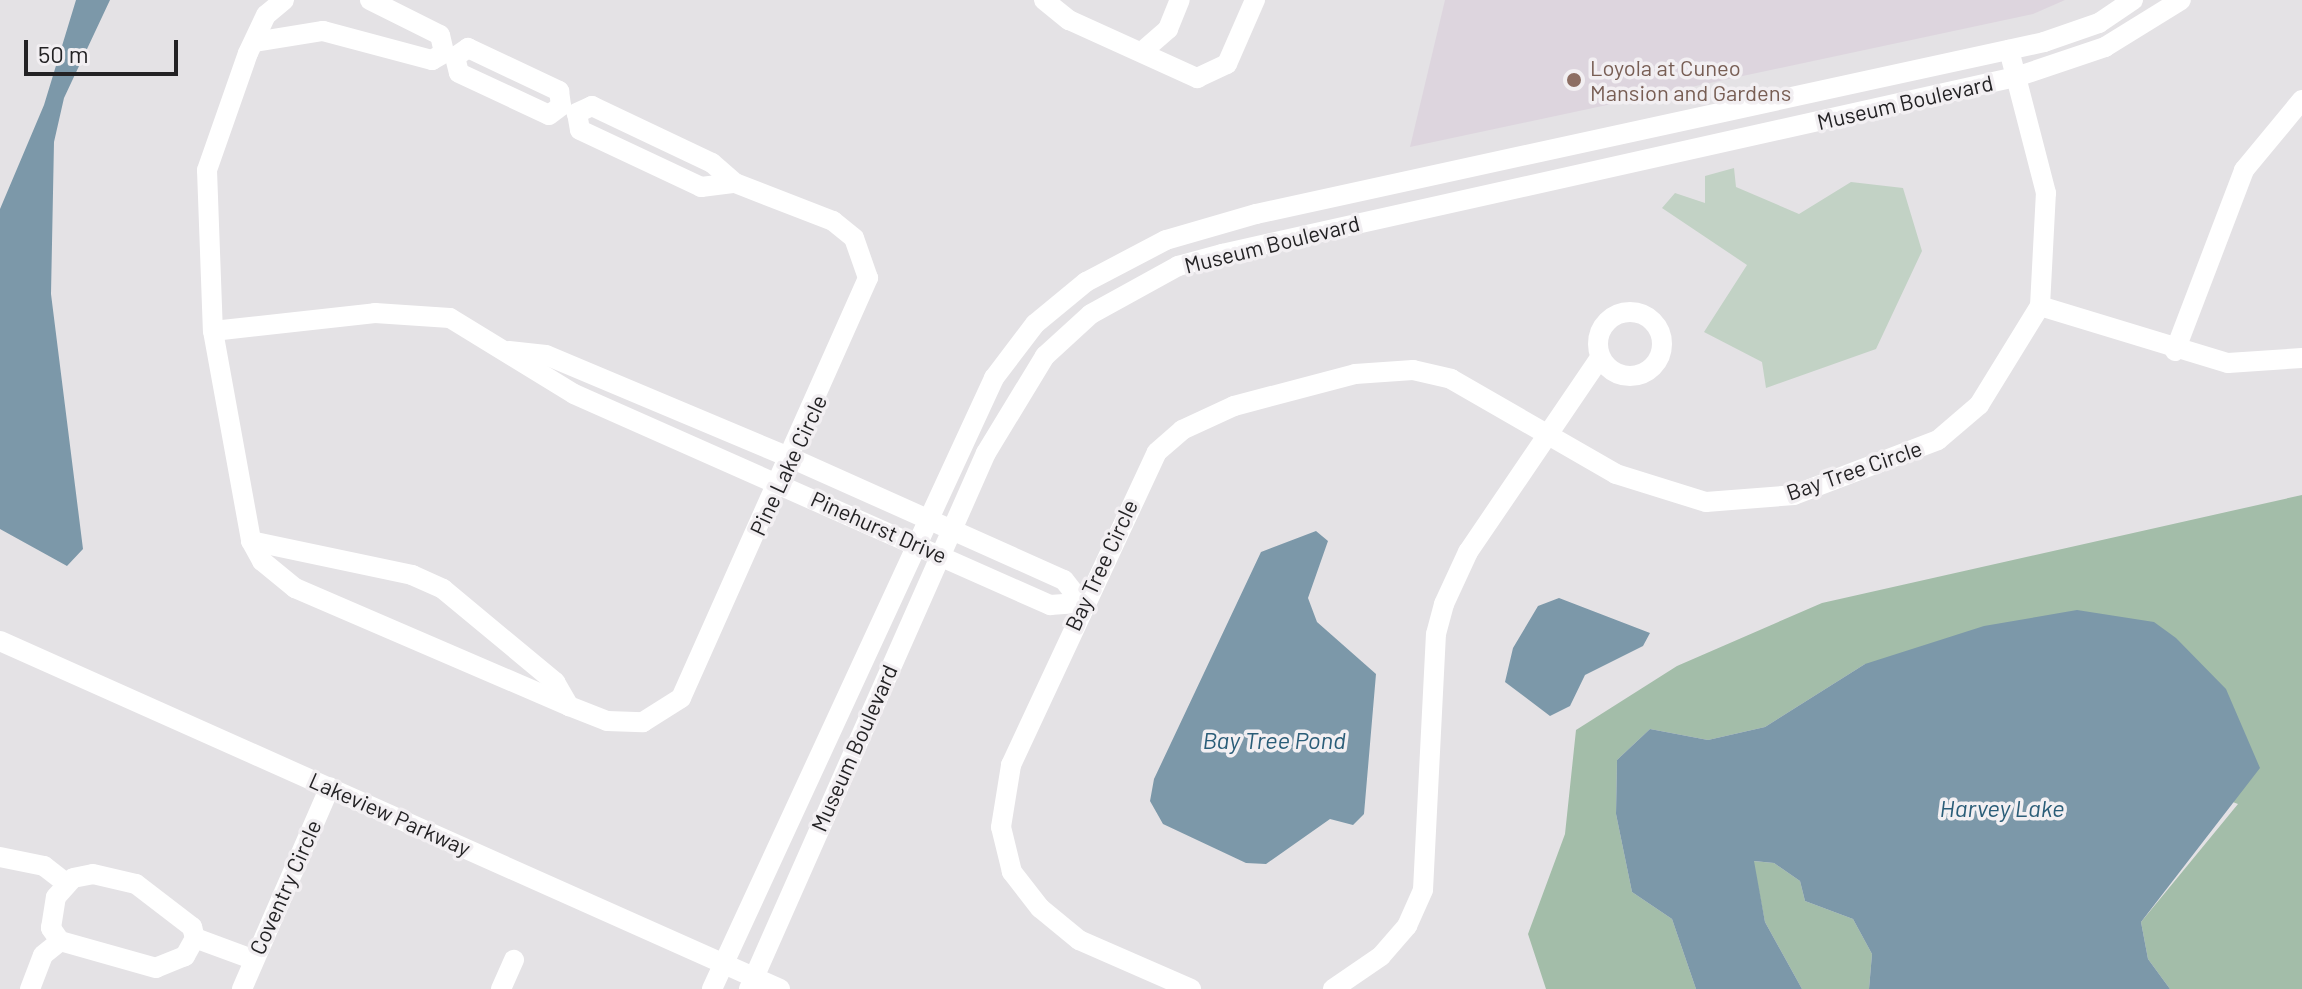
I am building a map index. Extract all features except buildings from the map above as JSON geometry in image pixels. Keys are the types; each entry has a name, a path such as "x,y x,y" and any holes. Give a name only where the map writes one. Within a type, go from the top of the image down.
{"street":[{"name":"Pine Lake Circle","path":"284,0 266,15 207,170 213,331 251,541 262,561 295,588 607,721 643,722 681,698 862,303 866,267 854,238 833,221 735,183 701,187 580,130 569,110 549,115 459,73 440,35 370,0"},
{"path":"1044,0 1069,20 1144,50 1186,75 1219,72 1255,0"},
{"path":"1144,50 1168,29 1180,0"},
{"name":"Museum Boulevard","path":"723,963 994,378 1035,324 1086,282 1166,240 2009,50 2099,23 2133,0"},
{"name":"Museum Boulevard","path":"751,983 986,453 1045,356 1091,314 1178,266 2016,77 2105,47 2181,0"},
{"path":"255,42 323,31 432,60 450,55"},
{"name":"Bay Tree Circle","path":"1191,989 1079,940 1012,872 1001,827 1011,765 1082,603 1157,452 1182,430 1234,406 1355,374 1413,370 1451,379 1652,490 1706,502 1794,495 1938,440 1979,405 2040,306 2046,193 2009,50"},
{"path":"2175,351 2244,170 2302,100"},
{"path":"2040,306 2175,351 2228,363 2302,358"},
{"name":"Pinehurst Drive","path":"213,331 375,313 450,318 509,351 561,388 780,482 1050,605 1082,603"},
{"name":"Pinehurst Drive","path":"509,351 546,355 791,458 1064,580 1082,603"},
{"path":"1333,989 1381,956 1407,926 1423,890 1436,634 1468,552 1545,433 1600,358"},
{"path":"251,541 412,575 443,589 555,682 569,706"},
{"name":"Lakeview Parkway","path":"0,641 723,963 751,983 780,989"},
{"name":"Coventry Circle","path":"242,989 252,959 330,787"},
{"path":"0,857 44,866 66,883"},
{"path":"60,941 51,919 66,883 93,874 136,884 192,927 195,938"},
{"path":"195,938 252,959"},
{"path":"60,941 156,968 172,966 195,938"},
{"path":"30,989 43,955 60,941"},
{"path":"501,989 514,960"},
{"path":"712,989 723,963"}],"shaded area":[{"name":"Loyola at Cuneo Mansion and Gardens","path":"1445,0 2065,0 2033,14 1410,147"}],"green space":[{"path":"1734,168 1736,187 1799,214 1851,182 1903,188 1922,251 1876,349 1766,388 1762,362 1704,332 1747,265 1662,208 1675,193 1705,203 1705,176"},
{"path":"2302,495 2302,989 2170,989 2148,959 2141,922 2238,804 1865,664 1765,727 1708,740 1650,729 1617,760 1616,814 1632,892 1672,919 1696,989 1546,989 1528,934 1565,834 1576,730 1677,666 1822,603"},
{"path":"1753,861 1774,863 1800,881 1805,901 1853,919 1872,954 1869,989 1802,989 1765,922"}],"water":[{"path":"76,0 110,0 64,98 54,142 51,294 83,549 67,566 0,529 0,209 44,105"},
{"name":"Bay Tree Pond","path":"1316,531 1328,541 1308,598 1317,622 1376,674 1364,814 1353,825 1330,819 1266,864 1246,863 1163,824 1150,801 1154,779 1261,552"},
{"path":"1559,598 1650,633 1643,646 1585,675 1570,706 1550,716 1505,682 1513,648 1538,606"},
{"name":"Harvey Lake","path":"2077,610 2154,622 2176,638 2226,689 2260,768 2141,922 2148,959 2170,989 1869,989 1872,954 1853,919 1805,901 1800,881 1774,863 1754,861 1765,922 1802,989 1696,989 1672,919 1632,892 1616,814 1617,760 1650,729 1708,740 1765,727 1865,664 1984,626"}],"place":[{"name":"Loyola at Cuneo Mansion and Gardens","path":"1574,80"}]}
